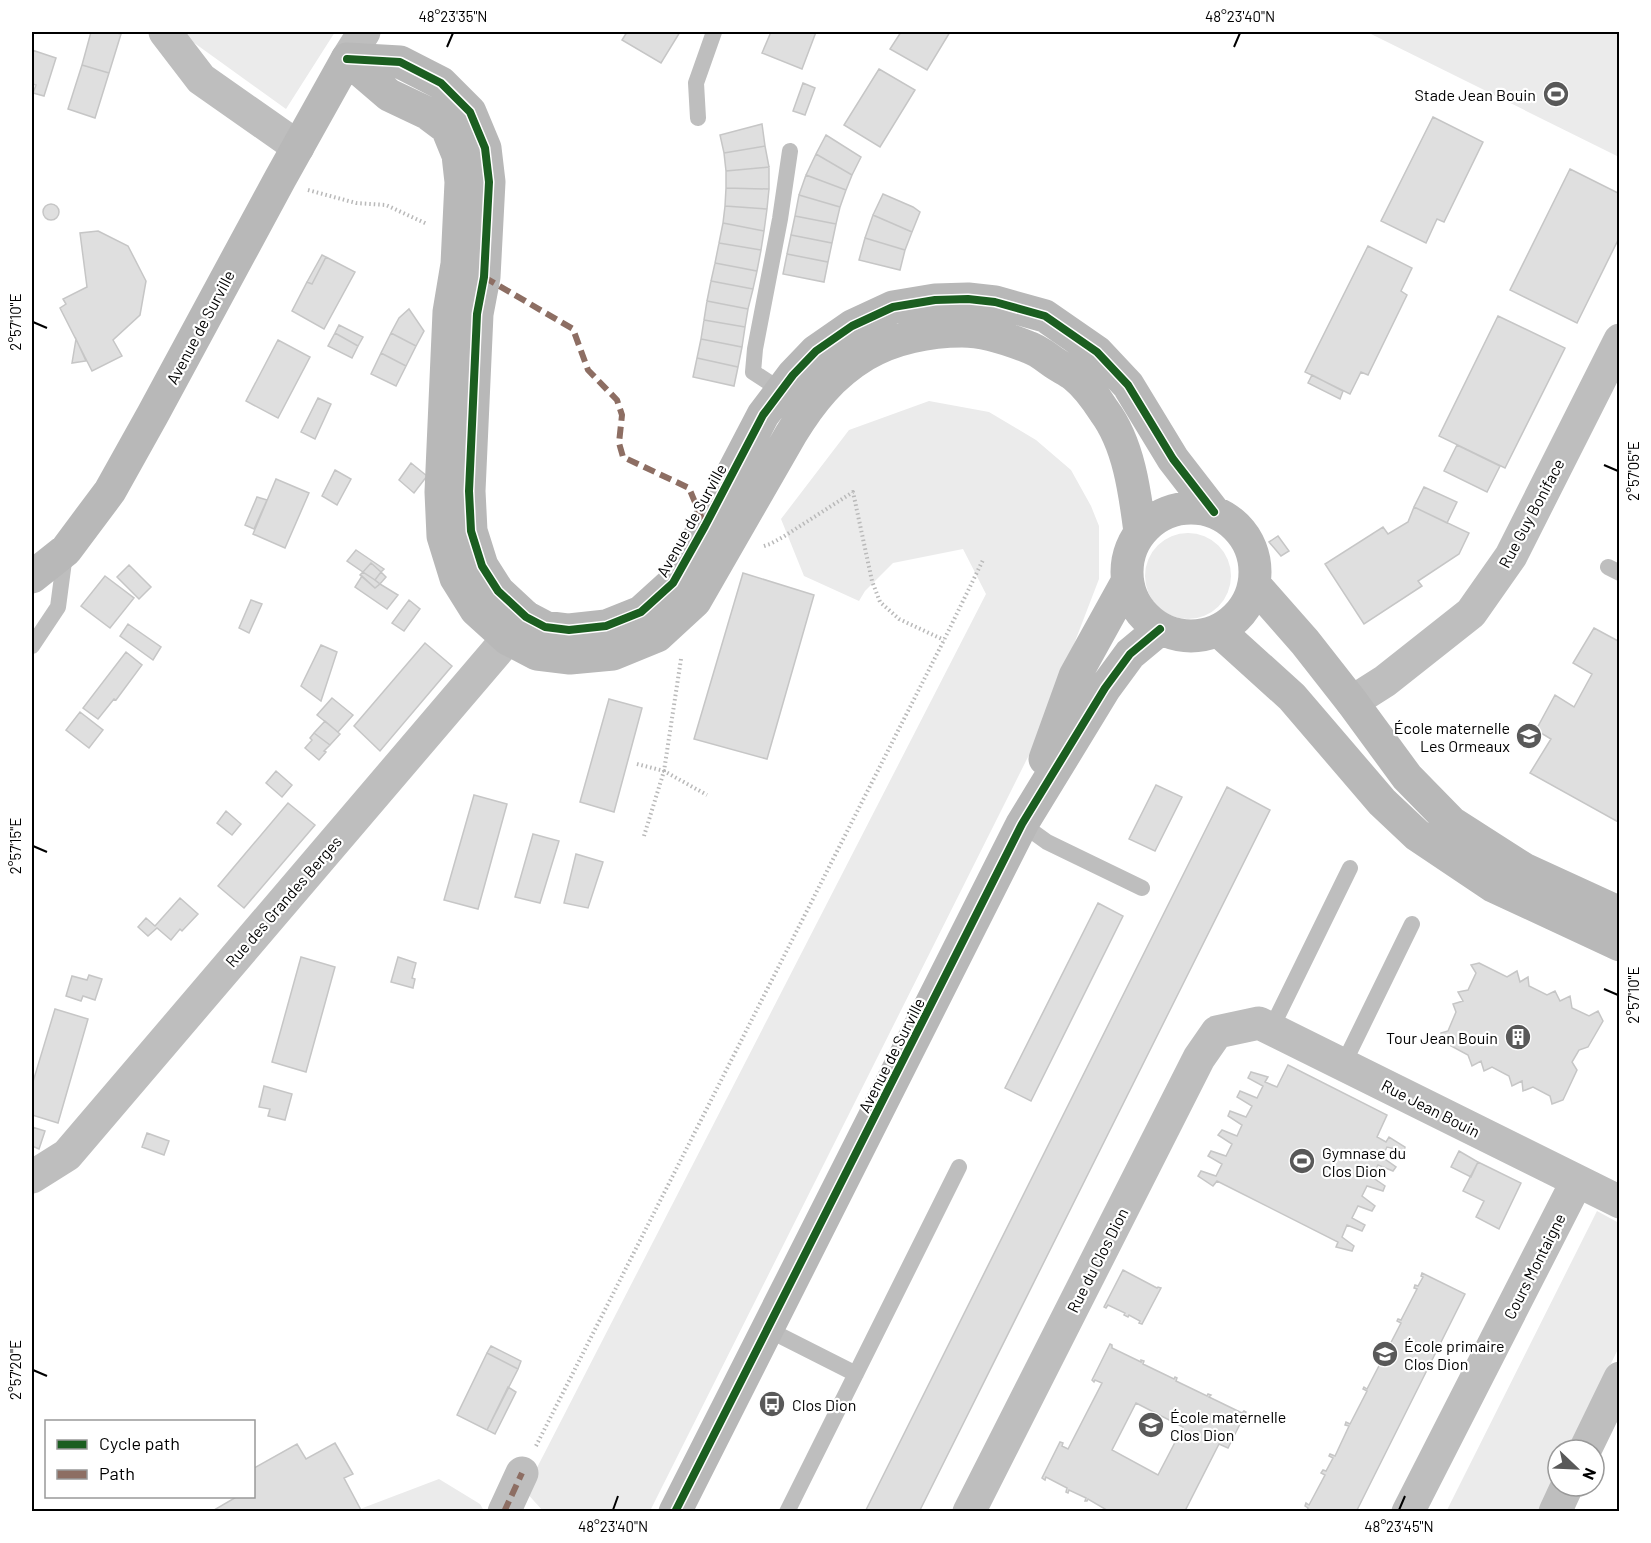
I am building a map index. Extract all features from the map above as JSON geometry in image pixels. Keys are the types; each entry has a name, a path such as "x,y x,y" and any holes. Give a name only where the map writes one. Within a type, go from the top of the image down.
{"street":[{"path":"165,32 201,79 298,147"},
{"path":"347,60 364,32"},
{"name":"Avenue de Surville","path":"32,577 66,550 110,491 347,60"},
{"name":"Avenue de Surville","path":"347,60 389,95 427,113 447,128 458,155 460,182 457,264 449,312 441,492 443,536 456,578 476,609 517,628 545,627 569,630 606,626 641,612 673,584 763,415 794,399 837,375 866,354 902,339 963,331 989,334 1030,347 1075,376 1106,412 1120,441 1133,483 1140,532 1131,548 1127,564 1127,582 1132,601 1144,617 1160,629 1179,636 1199,637 1219,631 1236,619 1248,603 1254,584 1255,562 1247,541 1233,524 1214,512 1173,459 1128,385 1097,352 1045,316 995,302 968,299 935,300 894,307 852,326 816,351 793,375 794,399 695,601 657,636 613,654 570,658 537,654 517,628 482,566 471,531 469,491 477,314 484,277 489,182 485,148 470,112 441,83 400,62 347,60"},
{"name":"Rue Guy Boniface","path":"1352,702 1385,681 1471,613 1511,556 1620,340"},
{"path":"1140,532 1155,519 1174,510 1194,508 1214,512"},
{"name":"Avenue de Surville","path":"1022,824 1075,676 1127,582"},
{"path":"1254,584 1305,642 1407,777 1452,823 1524,869 1620,913"},
{"name":"Rue des Grandes Berges","path":"32,1177 67,1155 517,628"},
{"name":"Avenue de Surville","path":"675,1512 1022,824 1106,688 1130,654 1160,629"},
{"path":"1219,631 1292,696 1382,802 1417,835 1493,886 1620,945"},
{"name":"Rue Jean Bouin","path":"1256,1027 1343,1065 1620,1202"},
{"name":"Rue du Clos Dion","path":"969,1512 1199,1058 1217,1032 1256,1027"},
{"name":"Cours Montaigne","path":"1408,1512 1577,1181"},
{"path":"1591,1438 1620,1378"},
{"path":"504,1512 522,1473"},
{"path":"1555,1512 1562,1498"}],"lane":[{"path":"698,118 696,83 714,32"},
{"path":"790,151 780,219 755,349 753,372 794,399"},
{"path":"32,646 58,607 66,550"},
{"path":"1022,824 1047,842 1142,888"},
{"path":"1256,1027 1350,868"},
{"path":"1343,1065 1412,924"},
{"path":"787,1512 959,1167"},
{"path":"767,1329 856,1374"}],"path":[{"path":"280,179 315,193 356,203 386,206 427,224 442,232 457,264"},
{"path":"783,537 853,492 872,581 880,602 899,619 944,640"},
{"path":"522,1473 983,560"},
{"path":"644,836 664,771 681,658 657,636"},
{"path":"637,764 664,771 707,795"}],"shaded area":[{"path":"184,32 335,32 286,109 186,37"},
{"name":"Stade Jean Bouin","path":"1367,32 1619,32 1619,157"},
{"path":"929,401 989,412 1036,440 1071,470 1099,526 1099,579 1039,735 650,1511 543,1511 525,1491 986,594 963,549 893,563 865,591 859,601 804,576 781,519 849,430"},
{"path":"1188,533 1205,536 1219,545 1228,559 1231,576 1228,593 1219,607 1205,616 1188,619 1171,616 1157,607 1148,593 1145,576 1148,559 1157,545 1171,536"},
{"path":"1597,1211 1619,1223 1619,1347 1575,1438 1546,1438 1546,1498 1540,1511 1446,1512"},
{"path":"439,1479 480,1504 484,1511 361,1512 360,1509"}],"building":[{"path":"91,32 121,34 109,73 82,65"},
{"path":"627,32 680,32 661,63 622,40"},
{"path":"771,32 816,32 802,69 762,53"},
{"path":"901,32 950,32 927,70 890,49"},
{"path":"32,50 56,58 44,96 33,93 36,85 32,84"},
{"path":"82,65 109,73 95,118 68,109"},
{"path":"879,69 915,90 880,147 844,125"},
{"path":"803,83 815,88 805,115 793,111"},
{"path":"1433,117 1483,142 1444,222 1437,219 1426,243 1381,221"},
{"path":"762,124 765,146 724,153 720,135"},
{"path":"826,135 861,157 852,175 816,154"},
{"path":"765,146 769,167 726,171 724,153"},
{"path":"816,154 852,175 846,190 806,175"},
{"path":"769,167 769,189 726,188 726,171"},
{"path":"1570,169 1620,194 1620,236 1577,323 1510,290"},
{"path":"806,175 846,190 840,207 799,195"},
{"path":"726,188 769,189 767,209 725,206"},
{"path":"883,194 920,212 912,232 873,215"},
{"path":"799,195 840,207 836,224 795,216"},
{"path":"48,204 54,204 59,212 57,218 48,220 43,215 43,209"},
{"path":"725,206 767,209 764,231 723,223"},
{"path":"873,215 912,232 905,250 865,238"},
{"path":"795,216 836,224 832,243 791,235"},
{"path":"723,223 764,231 761,250 719,243"},
{"path":"98,231 128,246 146,281 140,315 113,340 122,356 92,371 60,308 66,304 63,299 87,287 80,233"},
{"path":"791,235 832,243 828,262 787,254"},
{"path":"865,238 905,250 900,270 859,260"},
{"path":"719,243 761,250 757,271 715,263"},
{"path":"1368,246 1412,268 1401,291 1407,295 1368,375 1361,372 1350,394 1305,372"},
{"path":"787,254 828,262 824,282 783,274"},
{"path":"322,255 326,257 312,284 307,282"},
{"path":"326,257 355,272 324,329 292,311 307,282 312,284"},
{"path":"715,263 757,271 753,289 711,281"},
{"path":"711,281 753,289 748,309 707,301"},
{"path":"707,301 748,309 745,327 704,320"},
{"path":"409,309 424,331 416,346 391,333 399,318"},
{"path":"1498,316 1565,348 1505,468 1439,436"},
{"path":"704,320 745,327 742,347 701,339"},
{"path":"339,325 363,337 358,346 335,333"},
{"path":"335,333 358,346 352,358 328,346"},
{"path":"391,333 416,346 406,366 381,353"},
{"path":"76,339 86,361 72,363"},
{"path":"701,339 742,347 738,367 697,358"},
{"path":"278,340 310,357 278,418 246,401"},
{"path":"381,353 406,366 396,386 371,374"},
{"path":"697,358 738,367 734,386 693,377"},
{"path":"1312,375 1343,391 1340,399 1308,383"},
{"path":"318,398 331,404 315,439 301,432"},
{"path":"1457,445 1500,466 1487,492 1444,471"},
{"path":"411,463 427,476 414,493 399,480"},
{"path":"335,470 351,479 337,505 322,496"},
{"path":"276,479 309,493 285,548 253,534"},
{"path":"1424,487 1457,502 1447,523 1414,507"},
{"path":"257,497 267,500 254,529 245,525"},
{"path":"1414,507 1469,533 1459,554 1418,581 1422,586 1364,624 1325,564 1383,527 1388,534 1408,522"},
{"path":"1278,536 1289,551 1281,556 1269,542"},
{"path":"356,550 384,569 381,572 371,563 363,572 347,561"},
{"path":"371,563 381,572 375,580 363,572"},
{"path":"129,565 151,587 139,599 117,577"},
{"path":"363,572 380,584 375,588 360,575"},
{"path":"381,572 386,577 380,584 375,580"},
{"path":"743,573 814,595 767,759 694,739"},
{"path":"105,576 134,598 110,628 81,606"},
{"path":"362,576 375,588 380,584 398,595 387,609 355,587"},
{"path":"251,600 262,604 249,633 239,628"},
{"path":"409,600 420,609 404,631 392,623"},
{"path":"128,624 161,647 153,660 120,636"},
{"path":"1594,628 1620,642 1620,823 1530,773 1551,739 1536,730 1555,695 1574,707 1592,674 1573,663"},
{"path":"425,643 452,666 380,751 354,726"},
{"path":"321,645 337,652 321,701 301,686"},
{"path":"126,652 142,665 116,700 114,699 98,719 83,708"},
{"path":"332,698 353,715 338,732 317,715"},
{"path":"609,699 642,708 614,812 580,802"},
{"path":"80,712 103,730 89,748 66,730"},
{"path":"325,721 340,734 330,745 314,733"},
{"path":"314,733 330,745 319,760 305,748 312,740 310,738"},
{"path":"276,771 292,785 282,797 266,783"},
{"path":"1156,785 1182,797 1155,851 1129,839"},
{"path":"1227,787 1270,810 919,1512 865,1512"},
{"path":"474,795 507,804 478,909 444,900"},
{"path":"288,803 315,825 244,908 218,886"},
{"path":"226,811 241,824 232,835 217,823"},
{"path":"533,834 559,841 540,903 515,897"},
{"path":"576,854 603,862 588,908 564,903"},
{"path":"180,898 198,914 171,940 157,928 148,936 138,927 146,918 155,926"},
{"path":"1098,903 1123,916 1031,1101 1005,1088"},
{"path":"301,957 335,967 306,1072 272,1062"},
{"path":"398,957 416,963 412,978 415,979 413,988 391,982"},
{"name":"Tour Jean Bouin","path":"1479,963 1507,977 1517,971 1520,982 1528,977 1529,986 1547,995 1555,991 1560,1001 1570,996 1572,1008 1589,1016 1598,1011 1603,1021 1588,1047 1579,1050 1572,1062 1577,1070 1563,1100 1552,1104 1550,1096 1533,1087 1523,1091 1522,1081 1512,1086 1509,1076 1492,1067 1484,1071 1481,1061 1472,1066 1468,1055 1442,1041 1441,1033 1448,1031 1456,1012 1453,1004 1463,1001 1458,992 1468,990 1476,973 1471,965"},
{"path":"89,975 102,979 95,1000 83,996 81,1001 66,996 72,976 87,980"},
{"path":"55,1009 88,1019 58,1123 32,1115 32,1085"},
{"name":"Gymnase du Clos Dion","path":"1288,1065 1387,1115 1377,1137 1386,1142 1389,1137 1405,1147 1404,1151 1387,1147 1382,1157 1396,1167 1393,1171 1378,1165 1372,1177 1385,1186 1383,1191 1367,1186 1362,1196 1375,1206 1372,1211 1358,1206 1352,1218 1365,1225 1362,1231 1347,1225 1342,1237 1354,1246 1352,1251 1336,1247 1338,1242 1217,1181 1213,1186 1198,1176 1201,1171 1216,1176 1222,1164 1208,1156 1211,1151 1226,1156 1232,1144 1218,1135 1222,1130 1237,1136 1242,1125 1228,1116 1230,1111 1246,1117 1252,1106 1237,1097 1240,1091 1257,1098 1263,1086 1248,1078 1251,1072 1268,1077 1265,1082 1277,1087"},
{"path":"264,1086 292,1094 285,1120 268,1116 270,1109 259,1107"},
{"path":"32,1127 45,1131 39,1149 32,1146"},
{"path":"147,1133 169,1141 164,1155 142,1147"},
{"path":"1459,1151 1478,1162 1471,1177 1451,1167"},
{"path":"1478,1162 1521,1183 1499,1229 1476,1217 1484,1201 1463,1191"},
{"path":"1123,1270 1161,1288 1142,1324 1108,1305 1104,1307"},
{"path":"1422,1273 1465,1294 1356,1512 1306,1512 1308,1508 1305,1506 1306,1503 1309,1505 1325,1475 1321,1473 1323,1470 1326,1471 1333,1458 1329,1456 1330,1454 1335,1456 1349,1426 1345,1425 1346,1422 1350,1424 1367,1391 1363,1389 1364,1387 1367,1389 1384,1356 1380,1355 1382,1352 1385,1354 1401,1323 1397,1321 1401,1320 1417,1289 1414,1288 1415,1285 1418,1286 1423,1277"},
{"name":"École maternelle Clos Dion","path":"1110,1344 1112,1348 1141,1362 1141,1360 1144,1361 1143,1364 1174,1379 1177,1378 1176,1381 1207,1396 1211,1395 1209,1397 1242,1413 1246,1412 1228,1448 1219,1444 1186,1509 1191,1512 1110,1512 1088,1499 1085,1501 1086,1498 1069,1490 1068,1493 1066,1492 1067,1488 1046,1477 1045,1480 1042,1478 1060,1442 1068,1449 1102,1383 1092,1380","holes":["1136,1403 1183,1427 1158,1475 1112,1450"]},
{"path":"491,1346 521,1361 518,1369 487,1353"},
{"path":"487,1353 518,1369 487,1430 457,1415"},
{"path":"508,1387 516,1392 495,1434 487,1430"},
{"path":"335,1443 353,1474 344,1478 362,1512 215,1512 214,1510 235,1498 255,1498 255,1467 297,1444 306,1459"}],"marked path":[{"path":"484,277 573,329 588,370 617,400 622,415 619,443 623,457 689,488 705,526"},
{"path":"504,1512 522,1473"}],"cycle path":[{"path":"347,59 400,62 441,83 470,112 485,148 489,182 484,277 477,314 469,491 471,531 482,566 498,591 526,617 545,627 569,630 606,626 641,612 673,583 763,415 793,375 816,351 852,326 893,307 935,300 968,299 995,302 1045,316 1097,352 1128,385 1173,459 1214,512"},
{"path":"675,1512 1022,824 1105,688 1130,654 1160,629"}],"place":[{"name":"Stade Jean Bouin","path":"1556,94"},
{"name":"École maternelle Les Ormeaux","path":"1529,736"},
{"name":"Tour Jean Bouin","path":"1518,1037"},
{"name":"Gymnase du Clos Dion","path":"1302,1161"},
{"name":"École primaire Clos Dion","path":"1385,1354"},
{"name":"Clos Dion","path":"772,1404"},
{"name":"École maternelle Clos Dion","path":"1151,1425"}]}
